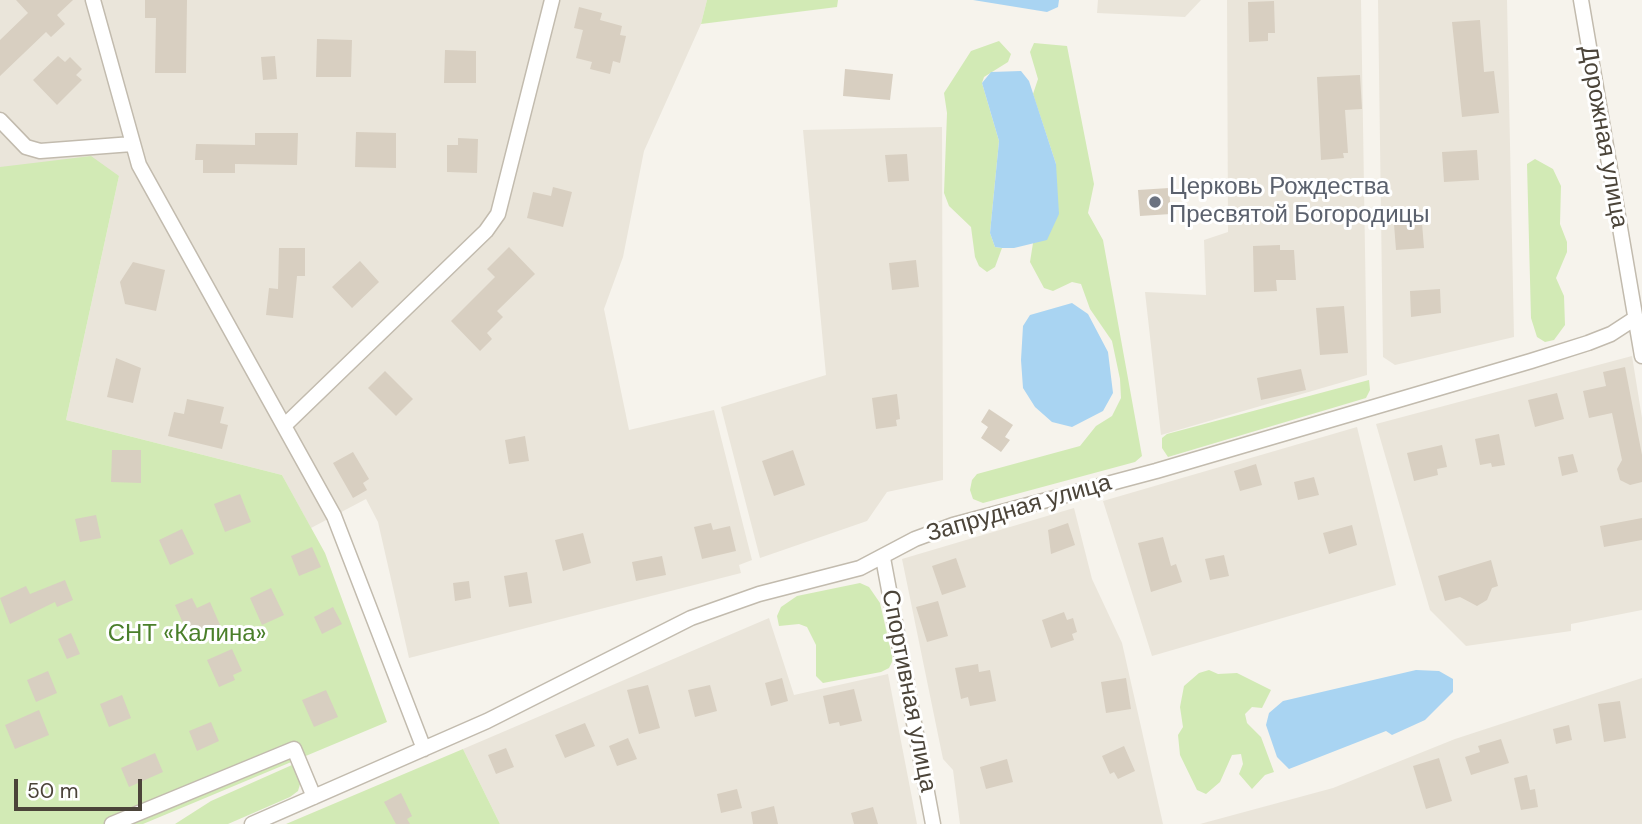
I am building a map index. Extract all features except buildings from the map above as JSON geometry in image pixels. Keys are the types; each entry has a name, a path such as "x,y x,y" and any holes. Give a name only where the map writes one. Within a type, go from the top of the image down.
{"street":[{"path":"93,0 139,165 285,425 350,552 424,749"},
{"path":"285,425 486,232 498,214 552,0"},
{"name":"Дорожная улица","path":"1581,0 1642,356"},
{"path":"0,120 26,147 40,151 132,144"},
{"name":"Запрудная улица","path":"255,823 487,721 691,618 759,594 837,576 883,558 915,539 953,525 1156,471 1542,357 1611,334 1634,319"},
{"name":"Спортивная улица","path":"883,558 933,824"},
{"path":"112,824 294,749 314,797"}],"shaded area":[{"path":"0,0 707,0 701,24 644,151 623,257 604,309 629,430 714,410 752,560 739,565 741,573 409,658 378,522 366,499 311,528 282,475 66,420 119,176 0,167"},
{"path":"1098,0 1201,0 1185,17 1097,13"},
{"path":"1227,0 1361,0 1367,375 1161,435 1145,292 1206,295 1204,240 1228,232"},
{"path":"1378,0 1507,0 1514,337 1395,365 1383,357"},
{"path":"942,127 943,480 887,492 867,521 760,558 721,407 826,375 803,130"},
{"path":"1632,356 1642,418 1642,610 1571,624 1571,631 1466,646 1430,610 1376,424"},
{"path":"1357,427 1396,585 1152,656 1103,501"},
{"path":"1074,508 1092,579 1122,643 1163,824 960,824 953,770 943,759 902,559"},
{"path":"769,618 794,695 888,674 917,824 500,824 463,749"},
{"path":"1642,678 1642,824 1200,824 1333,788 1455,739"}],"green space":[{"path":"707,0 838,0 837,7 701,24"},
{"path":"999,41 1011,54 1008,62 984,77 982,83 999,141 990,233 995,247 1002,248 995,267 987,272 979,266 975,257 971,227 949,206 944,193 947,113 944,93 971,51"},
{"path":"1034,43 1067,46 1094,184 1088,213 1103,240 1142,456 1135,462 983,503 973,499 970,490 972,480 977,474 1080,446 1096,426 1112,416 1121,398 1112,341 1090,309 1081,284 1072,282 1053,291 1044,288 1030,262 1033,243 1047,239 1056,164 1033,94 1038,79 1030,52"},
{"name":"СНТ «Калина»","path":"91,156 119,176 66,420 282,475 325,553 387,722 143,824 0,824 0,167"},
{"path":"1535,159 1553,169 1561,186 1560,224 1567,242 1567,252 1556,278 1564,296 1565,325 1554,340 1545,342 1537,337 1531,318 1527,164"},
{"path":"1369,380 1370,390 1366,398 1168,457 1162,448 1162,438 1167,434"},
{"path":"860,583 869,587 880,603 893,660 889,668 881,672 823,683 816,676 816,645 807,627 799,624 779,626 777,616 781,607 797,596"},
{"path":"1209,670 1218,674 1237,673 1271,690 1262,708 1252,707 1245,714 1247,723 1261,737 1274,772 1265,775 1252,789 1239,774 1243,764 1241,754 1232,755 1220,782 1206,794 1197,790 1180,755 1178,735 1183,727 1180,707 1184,686 1199,673"},
{"path":"463,749 500,824 286,824"},
{"path":"292,765 301,781 298,791 290,797 228,824 175,824 211,801"}],"water":[{"path":"973,0 1059,0 1058,7 1047,12"},
{"path":"1021,71 1029,81 1056,164 1059,214 1047,240 1014,248 1002,248 995,247 990,233 999,141 982,83 991,72"},
{"path":"1072,303 1088,314 1108,352 1113,393 1103,411 1072,427 1052,422 1035,407 1023,388 1021,360 1023,326 1030,315"},
{"path":"1416,670 1439,671 1453,679 1453,692 1425,720 1392,735 1386,731 1289,769 1277,757 1266,725 1269,713 1283,701"}],"place":[{"name":"Церковь Рождества Пресвятой Богородицы","path":"1155,202"}]}
